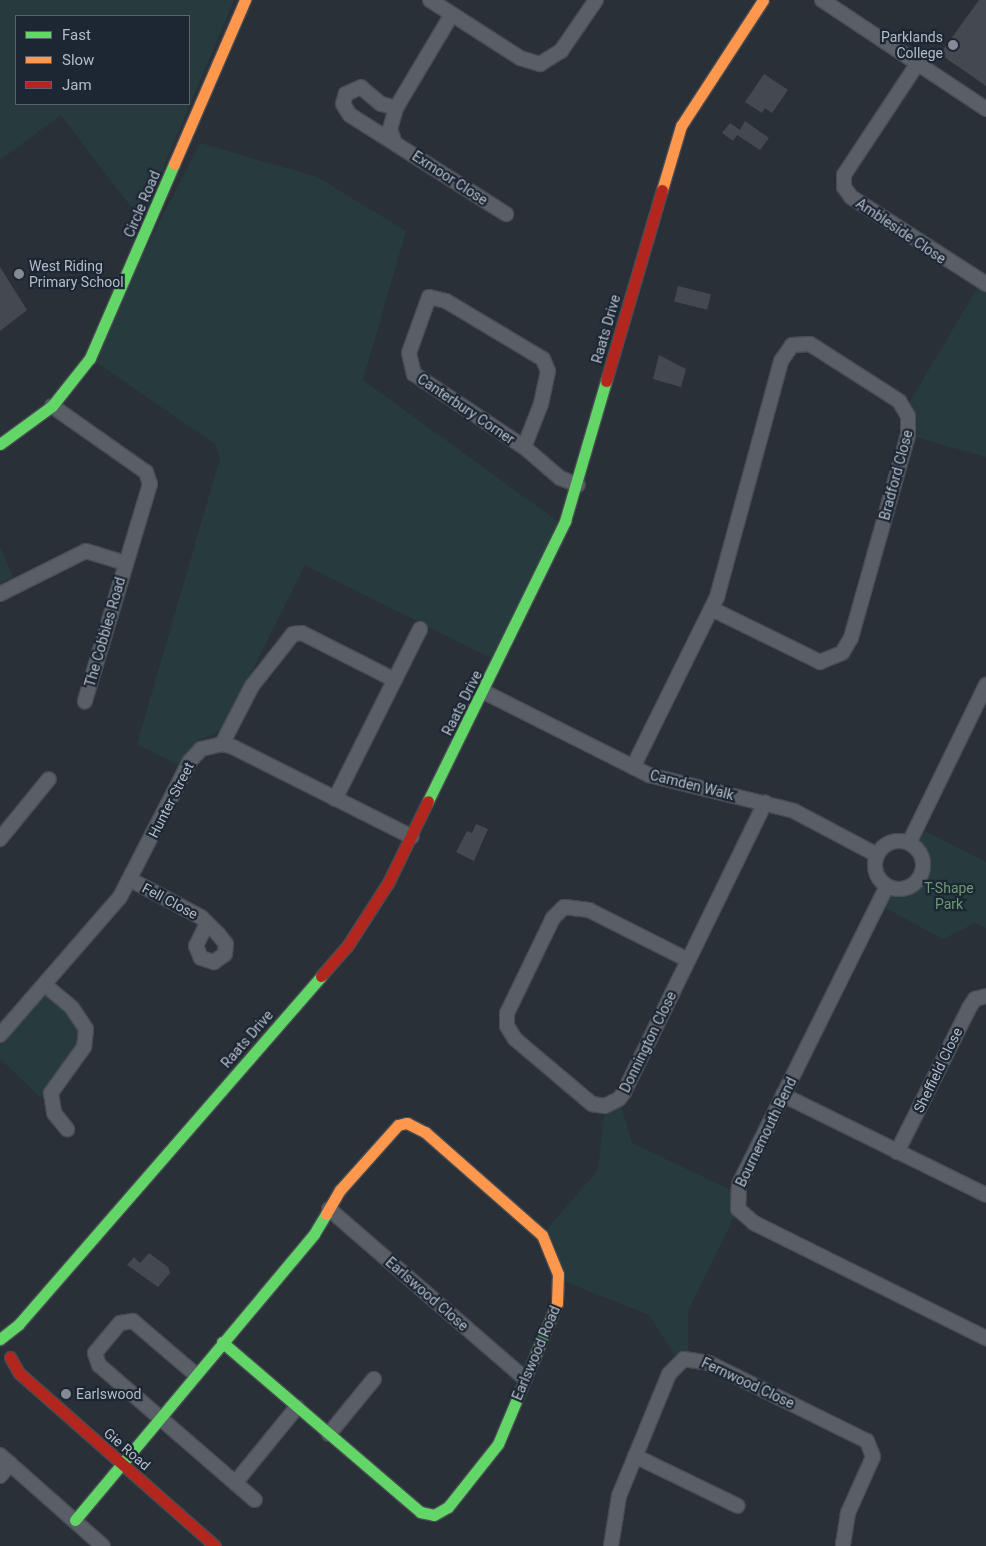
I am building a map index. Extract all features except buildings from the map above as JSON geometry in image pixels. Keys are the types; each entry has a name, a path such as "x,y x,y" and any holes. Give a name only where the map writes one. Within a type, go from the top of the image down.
{"street":[{"name":"Circle Road","path":"0,444 52,406 96,346 245,0"},
{"path":"430,0 520,58 540,64 560,51 596,0"},
{"name":"Raats Drive","path":"0,1368 5,1347 18,1325 348,945 412,837 548,562 578,485 674,146 701,90 763,0"},
{"path":"822,0 986,109"},
{"path":"394,141 390,129 396,108 452,14"},
{"name":"Ambleside Close","path":"918,64 844,175 844,187 851,197 986,284"},
{"name":"Exmoor Close","path":"396,108 381,104 361,87 346,94 343,104 350,115 394,141 506,214"},
{"name":"Canterbury Corner","path":"524,447 541,404 548,372 543,360 446,301 430,298 409,353 410,368 524,447 560,478 578,485"},
{"name":"Bradford Close","path":"633,768 712,609 781,361 792,345 810,344 899,401 908,416 908,435 851,638 842,654 820,662 712,609"},
{"name":"The Cobbles Road","path":"52,406 146,472 150,484 85,701"},
{"name":"The Cobbles Road","path":"0,594 86,551 125,563"},
{"path":"335,799 420,629"},
{"path":"395,680 302,633 293,634 252,686 222,744 412,837"},
{"path":"909,843 986,685"},
{"name":"Camden Walk","path":"484,692 633,768 674,783 794,811 877,854"},
{"name":"Hunter Street","path":"0,1035 46,985 131,880 190,761 201,749 222,744"},
{"path":"0,839 50,779"},
{"name":"Donnington Close","path":"688,960 589,910 564,907 553,918 507,1013 507,1026 515,1039 592,1104 613,1104 624,1092 765,803"},
{"path":"890,843 909,843 920,853 921,874 904,888 887,886 878,876 877,854 890,843"},
{"name":"Fell Close","path":"131,880 207,923"},
{"name":"Bournemouth Bend","path":"887,886 739,1184 738,1209 745,1217 986,1338"},
{"path":"46,985 72,1008 86,1029 84,1048 51,1093 54,1113 67,1129"},
{"name":"Sheffield Close","path":"898,1152 969,1008 975,999 986,996"},
{"path":"783,1095 986,1195"},
{"name":"Earlswood Road","path":"71,1517 314,1234 329,1209 388,1132 407,1124 425,1132 542,1234 550,1247 558,1274 557,1303 493,1454 448,1507 434,1515 420,1512 222,1342"},
{"name":"Earlswood Close","path":"329,1209 525,1379"},
{"path":"195,1374 133,1321 120,1323 95,1353 99,1364 255,1500"},
{"name":"Gie Road","path":"5,1347 19,1373 215,1546"},
{"name":"Fernwood Close","path":"611,1546 619,1496 676,1364 684,1358 709,1363 867,1441 873,1457 848,1513 843,1546"},
{"name":"Gie Road","path":"0,1368 19,1373"},
{"path":"329,1434 374,1379"},
{"path":"234,1483 296,1406"},
{"path":"635,1456 738,1506"},
{"path":"0,1476 5,1459 104,1546"}],"green space":[{"path":"0,0 234,0 190,104 190,15 15,15 15,105 190,105 141,220 61,115 0,160"},
{"path":"200,143 317,177 406,231 363,380 564,526 497,661 305,565 223,729 200,740 178,765 137,744 220,458 215,444 90,358"},
{"path":"981,282 986,284 986,457 908,435 906,408"},
{"path":"0,547 13,577 0,584"},
{"name":"T-Shape Park","path":"917,827 986,862 986,928 975,923 943,939 878,904 887,886 904,888 921,874 920,853 909,843"},
{"path":"44,987 78,1018 82,1051 40,1097 0,1059 0,1037"},
{"path":"619,1099 632,1143 737,1193 738,1209 688,1311 688,1359 680,1362 649,1315 558,1279 542,1235 598,1170 605,1106"}],"traffic: fast":[{"path":"0,444 52,406 90,358 174,164"},
{"path":"428,801 565,521 606,381"},
{"path":"0,1339 18,1325 321,976"},
{"path":"75,1520 314,1234 326,1214"},
{"path":"222,1342 420,1512 434,1515 448,1507 498,1444 551,1318"}],"traffic: slow":[{"path":"174,164 245,0"},
{"path":"662,190 681,126 763,0"},
{"path":"326,1214 340,1190 398,1125 407,1123 425,1132 542,1235 558,1274 557,1303 551,1318"}],"traffic: jam":[{"path":"606,381 662,190"},
{"path":"321,976 348,945 388,883 428,801"},
{"path":"10,1357 19,1373 215,1546"}],"place":[{"name":"Parklands College","path":"953,45"},
{"name":"West Riding Primary School","path":"19,274"},
{"name":"Earlswood","path":"66,1394"}]}
